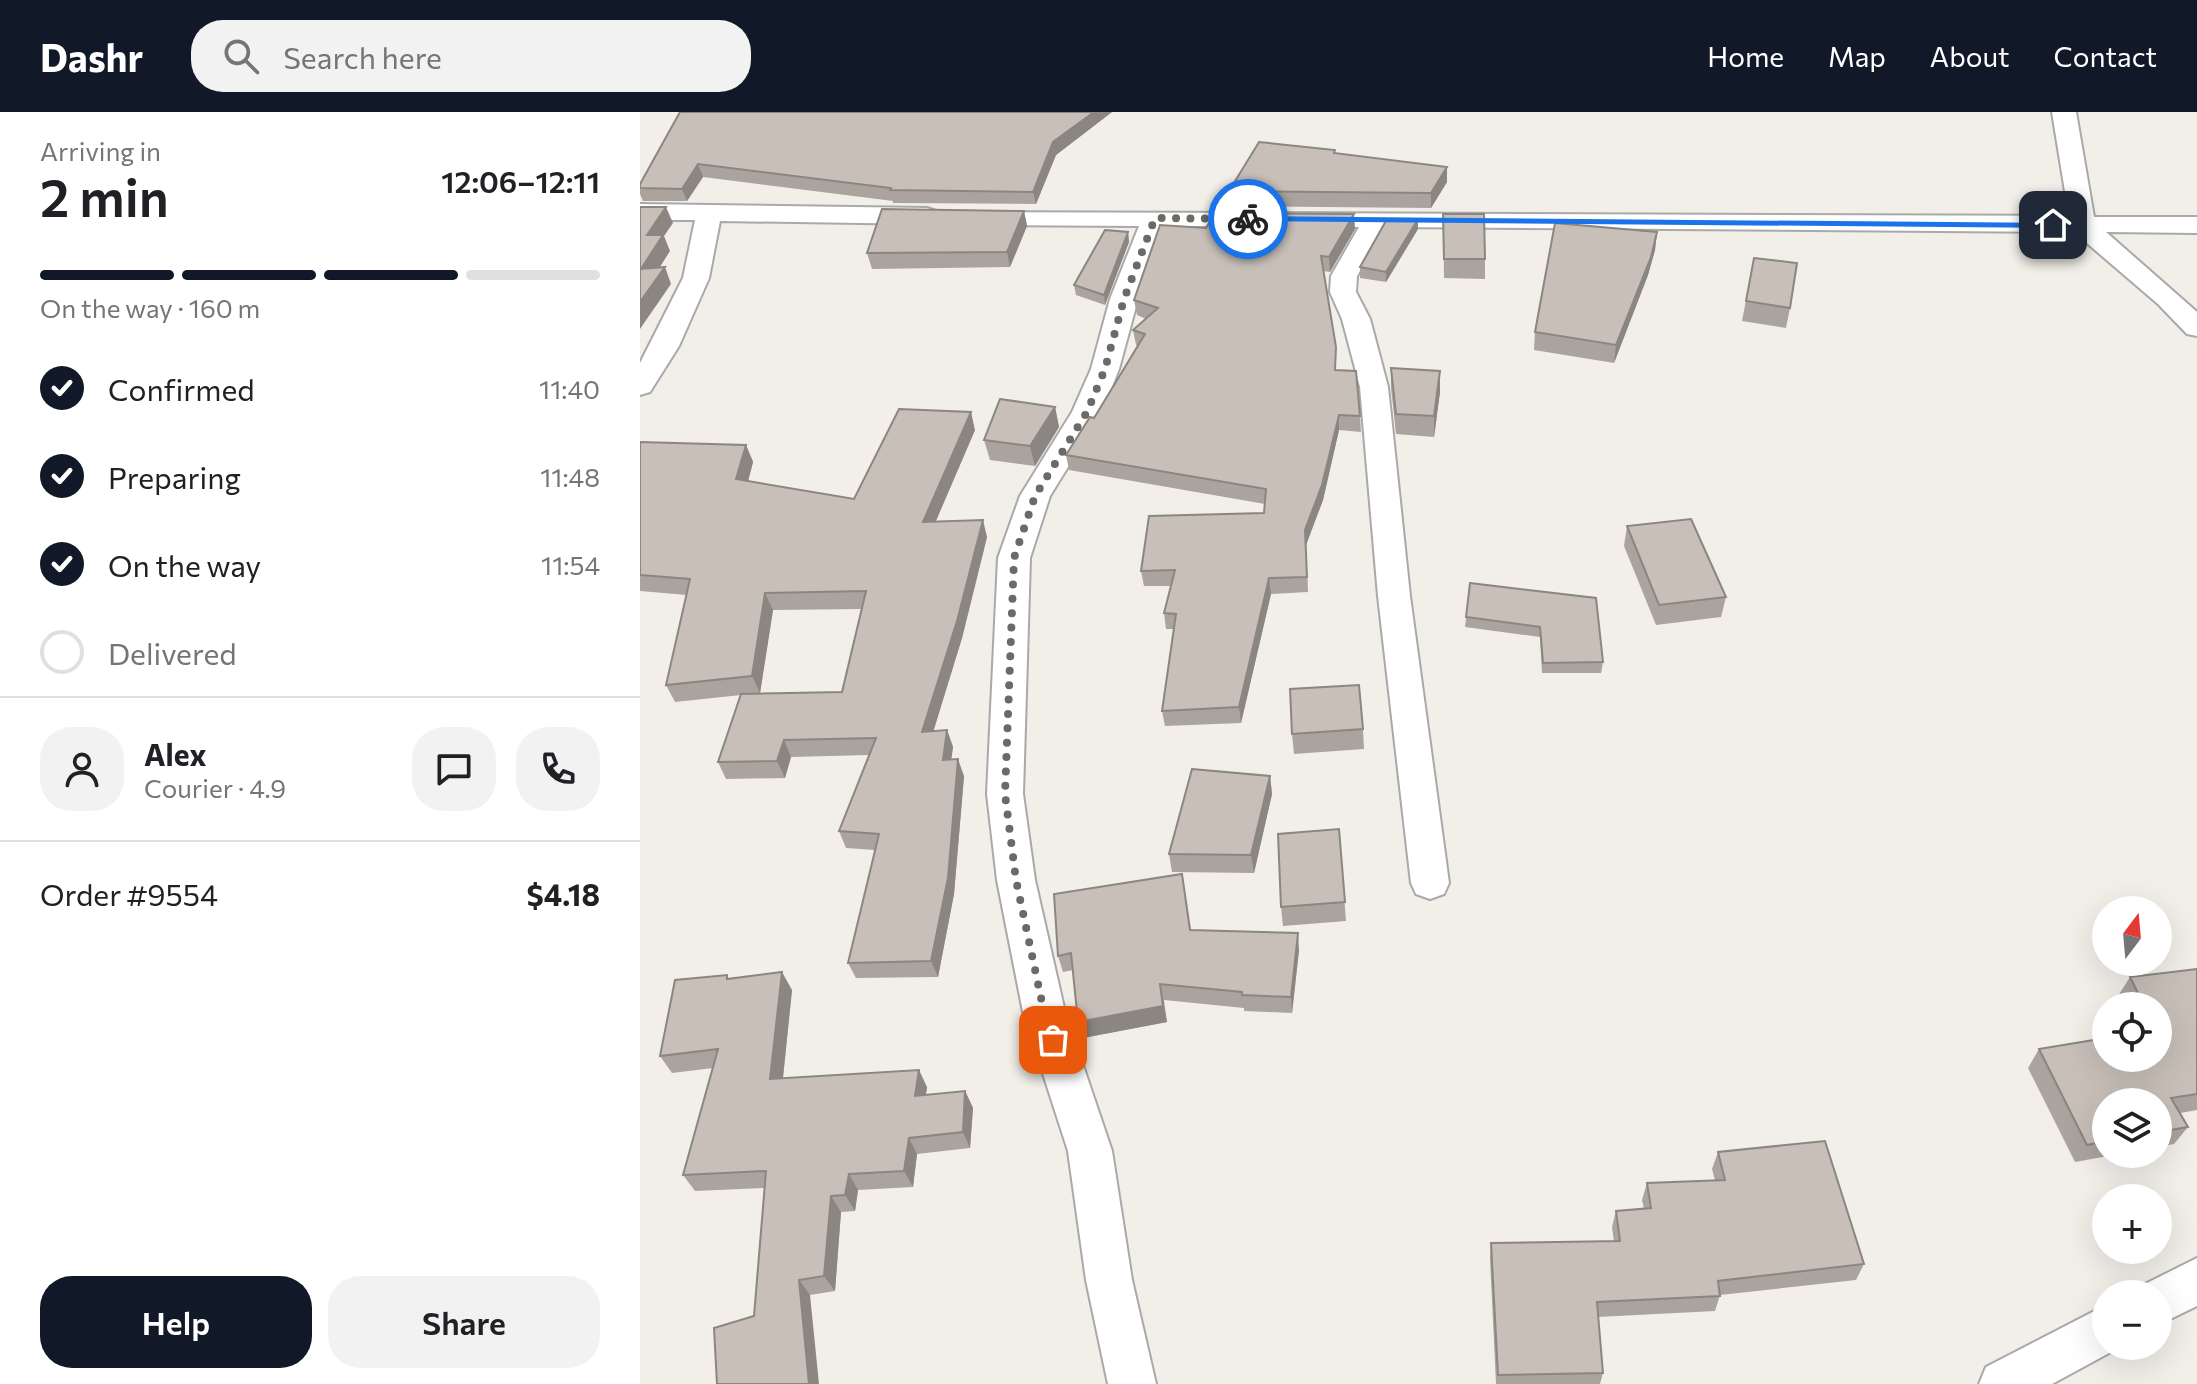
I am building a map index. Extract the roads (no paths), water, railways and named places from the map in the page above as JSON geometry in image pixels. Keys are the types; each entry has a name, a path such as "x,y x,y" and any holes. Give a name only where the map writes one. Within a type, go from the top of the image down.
{"street":[{"path":"2064,112 2083,226 2158,288 2197,328"},
{"path":"640,212 2197,225"},
{"path":"640,386 665,346 696,278 709,214"},
{"path":"1132,1384 1109,1280 1090,1151 1041,998 1016,880 1005,794 1014,558 1035,496 1087,412 1105,369 1124,299 1155,218"},
{"path":"1376,220 1344,276 1343,292 1356,319 1374,387 1394,596 1430,883"},
{"path":"2172,1294 2197,1281"},
{"path":"2003,1384 2092,1336"}]}
